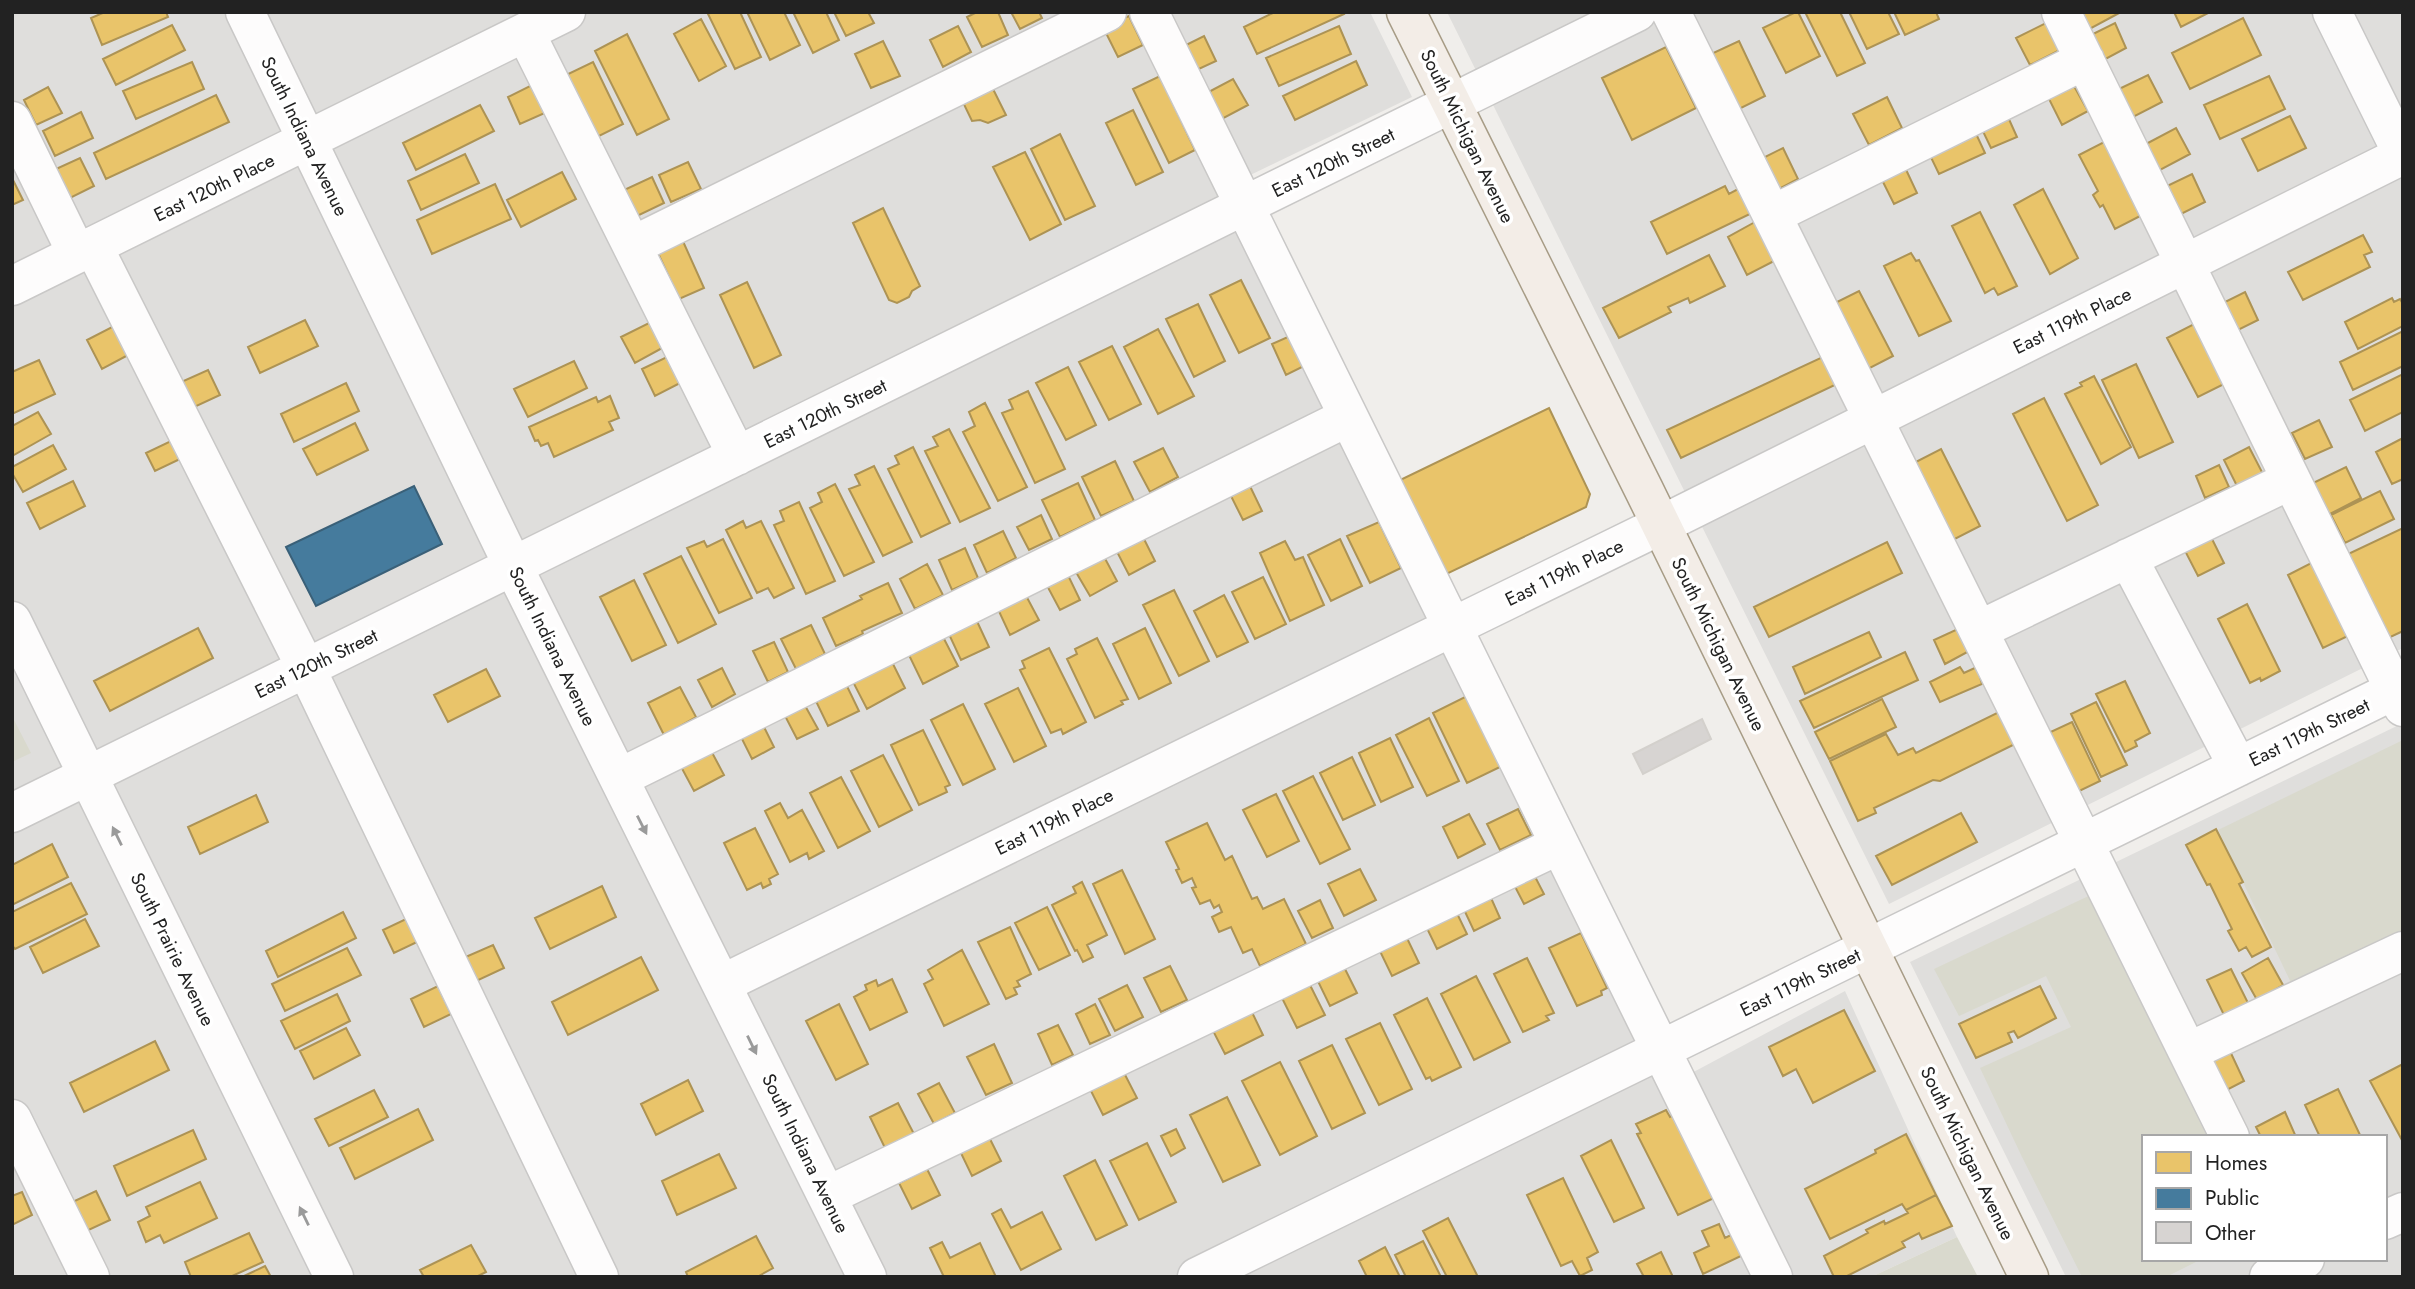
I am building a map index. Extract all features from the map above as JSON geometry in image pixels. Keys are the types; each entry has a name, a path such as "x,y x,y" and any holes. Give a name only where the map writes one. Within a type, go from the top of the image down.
{"main road":[{"name":"South Michigan Avenue","path":"1406,12 1661,524 2029,1277"}],"street":[{"name":"South Indiana Avenue","path":"245,12 513,566 867,1277"},
{"path":"632,246 1107,12"},
{"path":"1149,12 1661,1050 1759,1272"},
{"name":"East 120th Street","path":"12,813 1637,12"},
{"path":"1671,12 2229,1135"},
{"path":"2061,12 2291,480 2400,694"},
{"path":"2332,12 2403,155"},
{"name":"East 120th Place","path":"12,286 308,142 543,20"},
{"path":"543,20 632,246 737,456"},
{"path":"1772,215 2085,60"},
{"path":"12,121 85,250 306,668 599,1277"},
{"name":"East 119th Place","path":"722,984 1661,524 2403,155"},
{"path":"619,778 1348,417"},
{"path":"1979,630 2291,480"},
{"path":"2128,558 2238,767"},
{"name":"South Prairie Avenue","path":"12,621 334,1277"},
{"name":"East 119th Street","path":"1197,1277 2238,767 2400,694"},
{"path":"827,1196 1559,845"},
{"path":"2188,1052 2403,951"},
{"path":"12,1119 90,1277"},
{"path":"2387,1219 2403,1212"}],"shaded area":[{"path":"12,12 1370,12 1412,97 1240,180 1688,1075 1845,991 1957,1237 1871,1277 12,1277"},
{"path":"1447,12 2403,12 2403,648 1889,904"},
{"path":"12,716 31,753 12,762"},
{"path":"2403,723 2403,1277 2066,1277 1910,962"},
{"path":"2403,740 2403,938 2294,989 2218,830"},
{"path":"2097,892 2212,1135 2142,1135 2142,1261 2198,1261 2166,1277 2082,1277 1980,1068 2071,1027 2046,976 1959,1016 1934,969"},
{"path":"1957,1237 1978,1277 1871,1277"}],"building: Homes":[{"path":"105,12 166,12 168,17 102,45 91,18"},
{"path":"740,12 761,57 735,69 708,14"},
{"path":"747,12 784,12 800,45 770,60"},
{"path":"793,12 826,12 839,40 813,53"},
{"path":"834,12 868,12 874,23 846,36"},
{"path":"977,12 998,12 1008,35 982,47 967,17"},
{"path":"1011,12 1039,12 1042,18 1020,29"},
{"path":"1275,12 1344,14 1257,54 1244,27"},
{"path":"1796,12 1820,56 1786,73 1763,28"},
{"path":"1805,12 1840,12 1865,63 1837,76"},
{"path":"1849,12 1888,12 1899,34 1867,49"},
{"path":"1894,12 1936,12 1939,19 1905,35"},
{"path":"2073,12 2121,12 2084,32"},
{"path":"2174,12 2210,12 2181,27"},
{"path":"1129,16 1143,45 1118,57 1103,27"},
{"path":"2243,18 2261,55 2190,89 2172,53"},
{"path":"701,19 726,66 699,81 674,34"},
{"path":"2048,22 2062,49 2030,65 2016,38"},
{"path":"2115,23 2126,48 2100,62 2087,37"},
{"path":"172,25 185,50 116,85 103,59"},
{"path":"958,26 971,52 943,67 930,40"},
{"path":"1339,26 1351,54 1279,86 1266,58"},
{"path":"627,34 669,119 637,135 595,51"},
{"path":"1204,36 1216,61 1188,74 1176,50"},
{"path":"883,41 900,76 871,88 855,54"},
{"path":"1739,41 1765,96 1735,111 1709,55"},
{"path":"1666,47 1696,108 1632,140 1602,78"},
{"path":"1356,61 1367,85 1295,120 1283,96"},
{"path":"192,62 204,89 136,119 123,91"},
{"path":"593,62 623,124 593,139 562,77"},
{"path":"2148,75 2162,102 2133,117 2119,89"},
{"path":"1160,76 1195,150 1169,163 1133,89"},
{"path":"2269,76 2285,109 2220,139 2204,105"},
{"path":"1233,79 1248,105 1218,121 1203,95"},
{"path":"2070,79 2088,111 2062,125 2046,93"},
{"path":"989,81 1006,115 988,123 972,121 959,94"},
{"path":"534,84 547,112 520,124 508,97"},
{"path":"48,87 62,113 36,125 24,100"},
{"path":"216,95 229,122 106,179 94,153"},
{"path":"1887,97 1902,128 1869,145 1853,114"},
{"path":"480,105 494,131 416,170 403,143"},
{"path":"2003,106 2017,137 1991,148 1977,119"},
{"path":"1133,110 1163,172 1136,185 1106,123"},
{"path":"81,112 93,138 55,156 43,131"},
{"path":"2290,116 2306,148 2258,171 2242,139"},
{"path":"1971,123 1985,153 1939,174 1925,145"},
{"path":"2176,128 2190,154 2160,170 2146,144"},
{"path":"1060,134 1095,206 1065,220 1031,149"},
{"path":"2108,140 2146,213 2115,229 2103,205 2100,207 2093,195 2098,191 2079,155"},
{"path":"1783,148 1798,179 1773,192 1757,161"},
{"path":"1025,152 1061,224 1030,240 993,167"},
{"path":"465,154 479,183 421,210 408,181"},
{"path":"80,158 94,186 70,198 56,169"},
{"path":"1901,159 1917,193 1894,204 1877,170"},
{"path":"688,162 701,189 671,202 659,175"},
{"path":"562,172 576,199 521,227 507,200"},
{"path":"2192,174 2205,202 2179,215 2165,187"},
{"path":"652,177 664,203 635,217 622,191"},
{"path":"12,178 23,200 12,205"},
{"path":"495,184 511,219 432,254 417,220"},
{"path":"1725,186 1729,194 1742,187 1754,212 1667,254 1651,222"},
{"path":"2043,189 2078,258 2050,274 2014,205"},
{"path":"883,208 920,286 912,291 909,297 897,303 889,300 853,223"},
{"path":"1980,212 2017,286 1998,295 1994,288 1985,293 1952,226"},
{"path":"1755,222 1776,260 1747,275 1728,237"},
{"path":"677,228 704,288 679,299 652,240"},
{"path":"2363,235 2372,252 2364,255 2370,267 2303,300 2288,272"},
{"path":"1911,253 1916,261 1919,260 1951,321 1919,336 1884,266"},
{"path":"1709,255 1725,286 1690,303 1688,298 1668,307 1671,312 1619,338 1603,308"},
{"path":"1241,280 1270,338 1239,353 1210,295"},
{"path":"747,282 781,355 754,368 720,295"},
{"path":"1859,291 1893,356 1864,371 1831,305"},
{"path":"2245,292 2258,320 2232,333 2219,305"},
{"path":"2392,298 2394,302 2400,299 2403,304 2403,326 2358,349 2345,322"},
{"path":"1198,304 1225,361 1194,377 1166,319"},
{"path":"305,320 318,346 260,373 248,347"},
{"path":"651,322 664,347 635,363 621,337"},
{"path":"2198,322 2228,382 2198,397 2167,338"},
{"path":"114,326 130,354 102,369 87,340"},
{"path":"1158,329 1194,396 1158,414 1124,347"},
{"path":"2403,331 2403,366 2353,390 2340,362"},
{"path":"1290,336 1304,366 1286,375 1272,344"},
{"path":"1112,346 1141,404 1109,420 1079,362"},
{"path":"1827,355 1839,383 1681,458 1667,430"},
{"path":"669,356 682,382 655,396 642,369"},
{"path":"39,360 55,394 12,414 12,372"},
{"path":"574,361 587,388 528,417 514,389"},
{"path":"2136,364 2173,442 2139,458 2102,380"},
{"path":"1068,367 1096,425 1066,440 1036,383"},
{"path":"208,370 220,395 190,409 179,383"},
{"path":"2403,374 2403,412 2365,431 2350,400"},
{"path":"2094,376 2131,447 2101,464 2065,394 2082,386 2080,383"},
{"path":"346,383 359,411 294,442 281,414"},
{"path":"1028,391 1065,469 1035,483 1002,413 1013,409 1009,400"},
{"path":"610,396 619,418 609,422 613,430 554,457 548,443 541,446 538,440 535,441 529,427 596,397 598,402"},
{"path":"2044,398 2098,505 2067,521 2013,414"},
{"path":"985,403 1027,487 998,501 963,432 975,426 969,412"},
{"path":"1549,408 1590,494 1586,507 1438,578 1392,484"},
{"path":"38,412 51,434 12,456 12,426"},
{"path":"2319,420 2332,447 2305,459 2292,433"},
{"path":"355,423 368,450 317,475 303,449"},
{"path":"949,429 990,508 960,522 925,451 938,446 933,437"},
{"path":"2403,438 2403,479 2392,484 2376,452"},
{"path":"171,441 180,459 155,471 146,453"},
{"path":"53,445 66,469 23,492 12,473 12,467"},
{"path":"913,447 950,523 921,537 888,469 899,464 895,456"},
{"path":"2249,447 2263,474 2237,486 2224,460"},
{"path":"1163,448 1178,477 1150,492 1134,462"},
{"path":"1941,449 1980,526 1947,543 1908,466"},
{"path":"1115,461 1134,501 1101,516 1082,477"},
{"path":"2219,465 2229,487 2205,498 2196,476"},
{"path":"874,466 912,542 883,556 849,489 860,485 855,475"},
{"path":"2346,467 2361,498 2324,517 2309,485"},
{"path":"1247,480 1262,511 1243,520 1228,490"},
{"path":"73,481 85,506 40,529 27,503"},
{"path":"1078,483 1095,520 1060,537 1042,500"},
{"path":"835,484 874,562 844,576 810,508 822,502 818,493"},
{"path":"2380,491 2394,519 2345,543 2331,515"},
{"path":"799,502 835,581 806,594 774,525 784,521 780,511"},
{"path":"1041,515 1052,539 1029,550 1017,527"},
{"path":"743,521 746,528 761,521 794,588 774,598 768,588 757,593 726,530"},
{"path":"1379,522 1401,568 1370,583 1347,536"},
{"path":"2403,528 2403,631 2384,640 2344,556"},
{"path":"1003,531 1016,558 987,573 974,545"},
{"path":"2208,531 2224,563 2198,576 2182,545"},
{"path":"1141,533 1155,561 1129,575 1114,546"},
{"path":"723,539 752,598 719,613 687,548 704,541 707,547"},
{"path":"1340,539 1362,586 1331,601 1308,555"},
{"path":"1285,541 1295,560 1303,557 1324,605 1290,621 1260,553"},
{"path":"1887,542 1902,573 1769,637 1754,607"},
{"path":"965,548 978,578 952,590 939,560"},
{"path":"1101,551 1117,581 1090,596 1073,567"},
{"path":"681,556 716,624 678,643 644,574"},
{"path":"2319,559 2354,633 2323,648 2288,575"},
{"path":"927,564 943,595 915,609 900,579"},
{"path":"1065,569 1080,600 1060,610 1044,580"},
{"path":"1263,577 1286,624 1255,639 1232,592"},
{"path":"634,580 666,645 632,661 600,597"},
{"path":"888,583 902,613 836,646 823,618"},
{"path":"1023,590 1039,620 1010,635 996,605"},
{"path":"1174,590 1209,661 1179,676 1143,605"},
{"path":"1224,595 1248,642 1217,657 1194,611"},
{"path":"2247,604 2280,671 2261,681 2260,678 2250,683 2218,619"},
{"path":"975,617 989,647 961,660 947,630"},
{"path":"811,625 825,654 796,669 781,639"},
{"path":"198,628 213,658 110,711 94,681"},
{"path":"1145,628 1171,683 1139,699 1113,644"},
{"path":"1960,628 1971,650 1945,664 1934,640"},
{"path":"1869,632 1881,657 1805,694 1793,667"},
{"path":"941,633 958,666 923,684 907,651"},
{"path":"1097,638 1128,699 1095,718 1067,659 1077,654 1075,649"},
{"path":"774,642 788,672 768,682 753,651"},
{"path":"1049,648 1086,722 1063,734 1061,729 1051,733 1020,670 1025,668 1022,661"},
{"path":"1905,652 1918,680 1814,728 1800,701"},
{"path":"890,658 905,688 867,709 851,678"},
{"path":"1960,667 1964,673 1977,667 1982,684 1940,702 1930,682"},
{"path":"722,668 735,694 712,707 698,680"},
{"path":"486,669 500,696 448,722 434,695"},
{"path":"844,680 859,711 828,726 813,695"},
{"path":"2125,681 2150,733 2135,741 2137,746 2125,752 2096,694"},
{"path":"680,687 696,717 664,735 648,703"},
{"path":"1018,688 1046,746 1014,762 985,704"},
{"path":"1467,696 1502,766 1467,783 1433,713"},
{"path":"1882,699 1896,727 1829,759 1815,732"},
{"path":"803,702 818,729 797,739 783,712"},
{"path":"2096,702 2127,765 2101,777 2071,714"},
{"path":"963,704 995,769 963,785 931,720"},
{"path":"2001,711 2017,743 1940,781 1933,780 1874,808 1876,813 1858,821 1830,761 1886,734 1898,755 1913,748 1916,753"},
{"path":"1429,718 1459,781 1427,796 1396,735"},
{"path":"760,719 774,747 752,759 738,731"},
{"path":"2072,722 2100,781 2071,795 2042,736"},
{"path":"923,730 950,785 945,787 947,792 919,805 891,745"},
{"path":"1390,738 1413,787 1381,802 1359,753"},
{"path":"708,745 724,775 694,791 678,761"},
{"path":"883,755 912,810 879,827 851,771"},
{"path":"1352,757 1375,805 1343,820 1320,773"},
{"path":"1313,776 1350,849 1320,864 1283,791"},
{"path":"841,777 870,831 838,848 810,793"},
{"path":"1276,794 1299,841 1267,857 1243,810"},
{"path":"256,795 268,822 200,854 188,827"},
{"path":"780,803 788,818 802,810 824,851 809,859 807,853 790,862 765,811"},
{"path":"1518,809 1531,835 1500,850 1487,824"},
{"path":"1961,813 1977,842 1892,885 1876,856"},
{"path":"1469,814 1485,844 1458,858 1443,827"},
{"path":"1207,823 1225,860 1232,856 1252,899 1257,897 1263,909 1284,899 1306,944 1260,966 1252,949 1243,953 1231,927 1219,932 1212,917 1222,912 1219,905 1214,908 1210,900 1200,904 1192,888 1196,887 1192,878 1182,883 1176,870 1179,869 1166,842"},
{"path":"755,828 778,874 769,879 771,884 763,888 761,883 747,890 724,843"},
{"path":"2216,829 2243,882 2239,884 2271,947 2252,957 2246,947 2239,951 2228,931 2232,929 2210,884 2207,885 2186,845"},
{"path":"52,844 68,877 12,905 12,865"},
{"path":"1530,867 1544,894 1524,904 1510,877"},
{"path":"1360,869 1376,900 1344,916 1328,884"},
{"path":"1122,870 1155,939 1125,954 1093,884"},
{"path":"1082,882 1107,935 1087,945 1093,957 1083,962 1052,905 1076,893 1073,887"},
{"path":"71,883 87,914 15,949 12,945 12,912"},
{"path":"602,886 616,917 550,949 535,918"},
{"path":"1487,889 1500,918 1474,931 1460,901"},
{"path":"1320,900 1333,928 1312,938 1298,911"},
{"path":"1452,903 1467,934 1437,949 1422,918"},
{"path":"1047,907 1070,955 1039,970 1015,923"},
{"path":"343,912 356,938 278,977 266,951"},
{"path":"85,919 99,946 43,973 30,947"},
{"path":"406,919 417,942 394,953 383,930"},
{"path":"1010,927 1031,974 1017,981 1020,986 1014,988 1017,994 1006,999 978,942"},
{"path":"1404,932 1419,963 1392,976 1377,945"},
{"path":"1581,933 1607,988 1601,991 1602,995 1577,1006 1549,948"},
{"path":"493,945 504,968 472,983 461,959"},
{"path":"347,948 361,975 285,1011 272,984"},
{"path":"962,950 989,1004 944,1026 924,984 933,979 928,970"},
{"path":"641,957 658,990 568,1035 552,1002"},
{"path":"1527,958 1554,1013 1546,1016 1549,1020 1523,1032 1494,974"},
{"path":"2268,958 2283,985 2257,1000 2242,973"},
{"path":"1340,959 1357,993 1330,1006 1313,971"},
{"path":"1170,966 1187,1000 1161,1012 1144,978"},
{"path":"2231,969 2248,1003 2224,1015 2207,980"},
{"path":"1476,976 1510,1042 1474,1060 1441,994"},
{"path":"892,979 907,1012 870,1030 854,997 867,990 865,985 876,980 878,986"},
{"path":"1307,979 1325,1015 1297,1028 1279,992"},
{"path":"1127,985 1143,1017 1115,1031 1099,999"},
{"path":"438,986 451,1014 424,1027 411,999"},
{"path":"2040,986 2056,1018 2018,1038 2014,1031 2008,1033 2012,1042 1976,1058 1959,1024"},
{"path":"337,994 350,1021 295,1049 281,1021"},
{"path":"1427,998 1461,1067 1432,1081 1430,1077 1426,1079 1394,1015"},
{"path":"839,1004 868,1064 836,1080 806,1021"},
{"path":"1095,1004 1110,1035 1090,1044 1076,1014"},
{"path":"1248,1004 1263,1035 1225,1054 1209,1023"},
{"path":"1844,1010 1875,1071 1813,1103 1796,1069 1783,1076 1769,1047"},
{"path":"1380,1023 1412,1089 1379,1105 1346,1039"},
{"path":"1058,1025 1073,1055 1052,1065 1038,1034"},
{"path":"346,1028 360,1055 314,1079 300,1051"},
{"path":"155,1041 169,1070 84,1112 70,1083"},
{"path":"994,1044 1012,1083 986,1095 967,1057"},
{"path":"1332,1045 1365,1113 1332,1129 1299,1061"},
{"path":"2229,1049 2244,1081 2219,1094 2203,1063"},
{"path":"1280,1062 1317,1136 1280,1155 1242,1081"},
{"path":"2403,1064 2403,1142 2370,1081"},
{"path":"1121,1067 1137,1098 1103,1115 1088,1085"},
{"path":"688,1080 703,1111 656,1135 641,1104"},
{"path":"939,1083 955,1113 934,1124 918,1094"},
{"path":"2338,1089 2360,1135 2319,1135 2305,1105"},
{"path":"374,1090 388,1117 329,1146 315,1119"},
{"path":"1227,1097 1260,1165 1223,1182 1190,1115"},
{"path":"898,1103 914,1134 885,1148 870,1117"},
{"path":"418,1109 433,1140 355,1179 340,1148"},
{"path":"1666,1110 1670,1117 1674,1115 1714,1198 1678,1215 1637,1134 1641,1133 1636,1124"},
{"path":"2285,1112 2295,1135 2260,1135 2256,1127"},
{"path":"1176,1129 1185,1148 1171,1156 1161,1136"},
{"path":"193,1130 206,1159 127,1196 114,1166"},
{"path":"1906,1134 1936,1195 1906,1210 1902,1204 1830,1239 1805,1189 1876,1153 1875,1150"},
{"path":"988,1135 1001,1161 972,1176 959,1149"},
{"path":"1611,1140 1644,1208 1614,1222 1581,1156"},
{"path":"1147,1143 1176,1202 1139,1220 1110,1161"},
{"path":"719,1154 736,1188 677,1215 662,1181"},
{"path":"1095,1160 1127,1225 1096,1240 1064,1176"},
{"path":"927,1169 940,1195 912,1209 899,1183"},
{"path":"1563,1178 1598,1252 1587,1258 1592,1270 1580,1276 1572,1261 1561,1266 1527,1195"},
{"path":"200,1182 217,1218 164,1243 160,1235 146,1242 138,1222 150,1216 146,1207"},
{"path":"96,1191 110,1220 80,1234 66,1205"},
{"path":"22,1192 32,1215 12,1225 12,1196"},
{"path":"1936,1195 1952,1226 1922,1239 1919,1233 1902,1242 1905,1247 1845,1277 1834,1277 1824,1256 1868,1233 1866,1230 1908,1213 1906,1210"},
{"path":"1001,1209 1011,1228 1042,1212 1061,1249 1021,1270 992,1214"},
{"path":"1448,1218 1478,1277 1447,1277 1423,1231"},
{"path":"1719,1224 1725,1238 1733,1234 1743,1255 1703,1274 1694,1253 1709,1246 1702,1231"},
{"path":"249,1233 263,1262 230,1277 191,1277 185,1262"},
{"path":"756,1236 773,1268 757,1277 688,1277 686,1272"},
{"path":"1423,1241 1441,1277 1406,1277 1395,1255"},
{"path":"942,1242 950,1258 980,1243 996,1277 944,1277 930,1248"},
{"path":"471,1245 486,1272 476,1277 424,1277 420,1270"},
{"path":"1385,1247 1400,1277 1367,1277 1359,1261"},
{"path":"1661,1252 1673,1277 1644,1277 1637,1264"},
{"path":"265,1266 271,1277 242,1277"}],"building: Public":[{"path":"414,486 442,544 316,606 286,547"}],"building: Other":[{"path":"1702,719 1711,739 1643,774 1633,754"}]}
